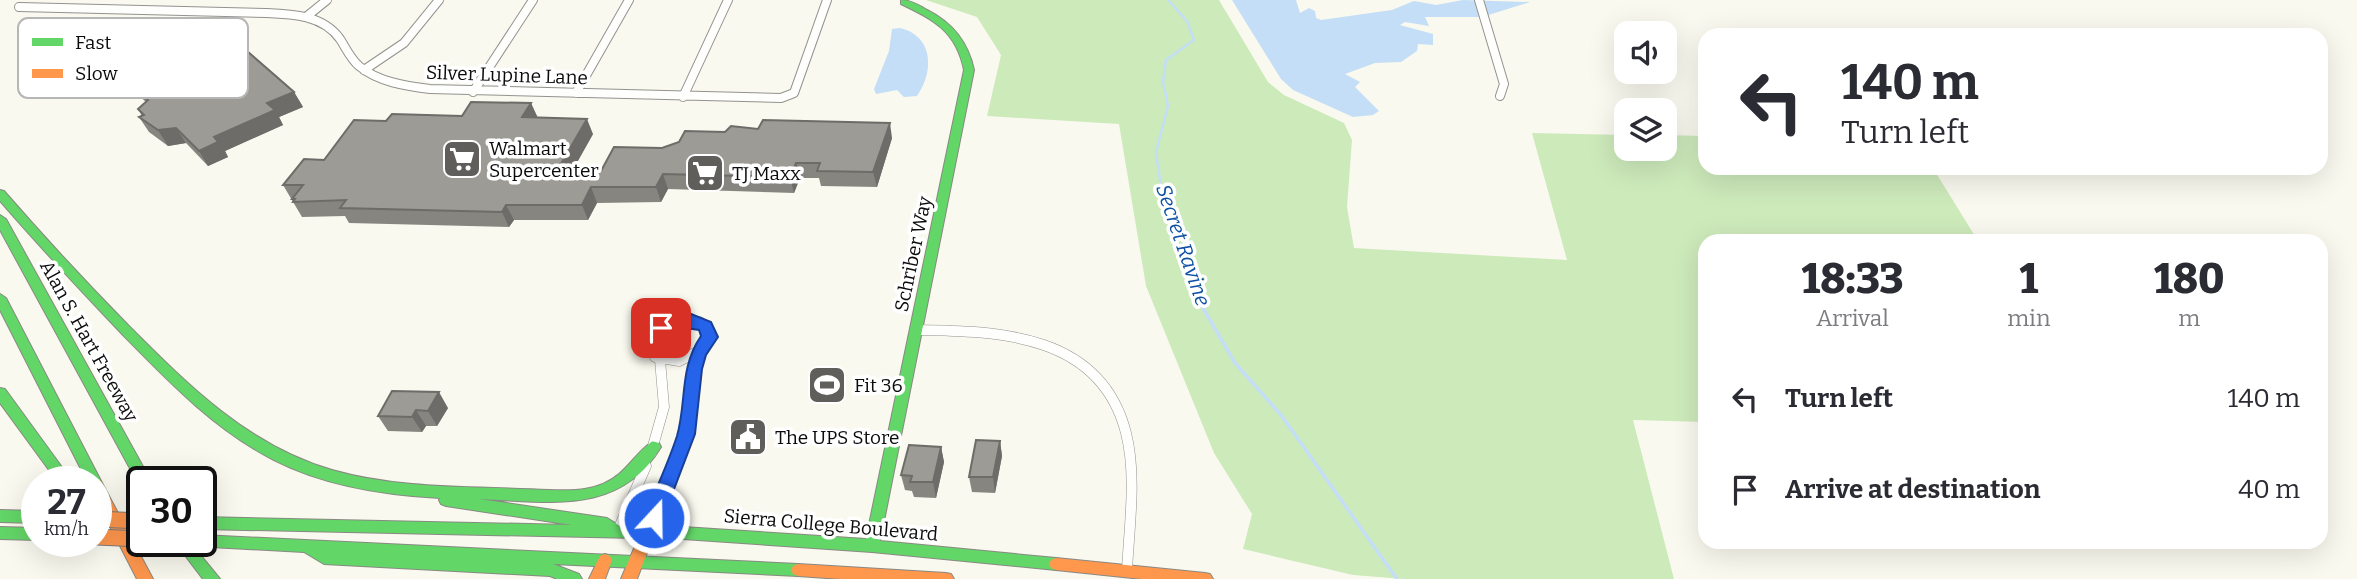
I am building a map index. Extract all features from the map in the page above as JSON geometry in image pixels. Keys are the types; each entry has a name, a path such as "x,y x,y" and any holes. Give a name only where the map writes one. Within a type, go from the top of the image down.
{"main road":[{"name":"Schriber Way","path":"872,546 966,89 969,62 965,45 958,35 938,18 903,1"},
{"path":"0,194 47,250 190,396 228,427 275,456 345,480 415,489 603,494 628,481 654,447"},
{"name":"Alan S. Hart Freeway","path":"0,219 136,466"},
{"path":"0,298 86,466"},
{"path":"0,393 54,466"},
{"path":"345,480 355,486 385,492 607,524 617,532 597,579"},
{"path":"0,516 21,517"},
{"path":"112,516 126,542"},
{"name":"Sierra College Boulevard","path":"217,524 648,532 872,546 1127,575 1205,579"},
{"path":"629,579 648,532"},
{"path":"0,533 21,534"},
{"path":"112,533 126,546"},
{"path":"217,542 946,579"},
{"path":"306,547 324,558 551,570 561,571 574,579"},
{"path":"134,557 145,579"},
{"path":"187,557 197,579"},
{"path":"193,557 212,579"}],"street":[{"path":"69,8 78,0"},
{"path":"306,17 327,0"},
{"path":"364,70 404,43 439,0"},
{"path":"473,92 533,0"},
{"path":"576,93 628,0"},
{"path":"683,97 728,0"},
{"name":"Silver Lupine Lane","path":"19,7 266,13 306,17 336,33 348,54 364,70 404,85 473,92 788,97 794,93 827,0"},
{"path":"1479,0 1504,84 1500,96"},
{"path":"691,320 705,326 709,331 708,343 698,354 679,361 660,360 653,355 650,343 661,328 677,321 691,320"},
{"path":"916,330 995,333 1034,340 1071,355 1096,376 1114,401 1127,434 1127,575"},
{"path":"648,532 686,434 698,354"},
{"path":"617,532 665,416 666,399 660,360"}],"green space":[{"path":"926,0 1219,0 1268,82 1284,95 1344,123 1352,140 1347,207 1354,248 1567,260 1532,133 1614,135 1614,161 1677,161 1677,135 1698,136 1698,175 1937,175 1974,234 1698,234 1698,422 1633,420 1674,579 1404,579 1353,575 1243,549 1252,514 1214,453 1146,286 1119,124 987,116 1001,55 977,17"}],"water":[{"path":"1232,0 1296,0 1300,13 1309,8 1315,11 1316,18 1321,20 1392,10 1414,1 1436,5 1463,0 1530,2 1482,17 1425,17 1429,26 1405,22 1400,25 1433,34 1433,45 1418,44 1417,51 1401,62 1375,63 1345,74 1360,82 1355,87 1379,111 1373,115 1353,117 1293,90 1281,79"},
{"path":"900,28 911,32 925,47 928,66 923,87 917,96 904,97 897,90 876,94 874,89 889,51 892,29"}],"building":[{"path":"248,52 294,92 267,103 275,110 214,137 218,142 199,151 176,128 158,130 139,117 144,115 138,109 148,100 146,98 248,98"},
{"path":"471,102 531,103 522,117 587,119 562,162 573,162 568,170 601,171 614,147 662,148 679,142 685,131 725,132 731,126 758,129 763,120 890,123 873,172 817,171 820,163 796,163 790,177 663,174 656,187 591,187 582,205 506,205 502,212 340,208 346,200 293,202 295,199 292,199 303,185 283,185 304,159 324,160 354,120 386,121 392,114 462,116"},
{"path":"392,391 439,392 428,411 416,410 412,417 378,416"},
{"path":"976,440 1000,441 993,477 969,477"},
{"path":"909,445 941,447 933,482 910,482 912,476 901,475"}],"waterway":[{"name":"Secret Ravine","path":"1168,0 1187,21 1194,40 1166,60 1163,82 1168,106 1156,152 1162,195 1184,257"},
{"name":"Secret Ravine","path":"1183,255 1200,303 1235,363 1281,415 1397,579"}],"traffic: fast":[{"path":"872,546 969,70 966,56 955,35 938,20 904,2"},
{"path":"0,194 103,307 183,387 255,443 310,469 358,482 408,489 573,496 590,494 621,481 654,447"},
{"path":"0,219 136,466"},
{"path":"0,298 86,466"},
{"path":"0,393 54,466"},
{"path":"446,500 607,524 617,532"},
{"path":"0,516 21,517"},
{"path":"217,523 683,533 872,546 1056,564"},
{"path":"0,533 21,534"},
{"path":"217,542 798,570"},
{"path":"306,546 324,558 551,570 574,579"},
{"path":"194,557 212,579"}],"traffic: slow":[{"path":"112,516 145,579"},
{"path":"112,520 126,520"},
{"path":"636,561 648,532"},
{"path":"112,538 126,538"},
{"path":"597,579 605,560"},
{"path":"629,579 636,561"},
{"path":"1056,564 1205,579"},
{"path":"798,570 946,579"}],"place":[{"name":"Walmart Supercenter","path":"462,159"},
{"name":"TJ Maxx","path":"705,173"},
{"name":"Fit 36","path":"827,385"},
{"name":"The UPS Store","path":"748,437"}],"route":[{"path":"654,518 686,434 692,405 694,369 698,354 708,343 709,337 705,326 691,320 677,321 661,328"}]}
